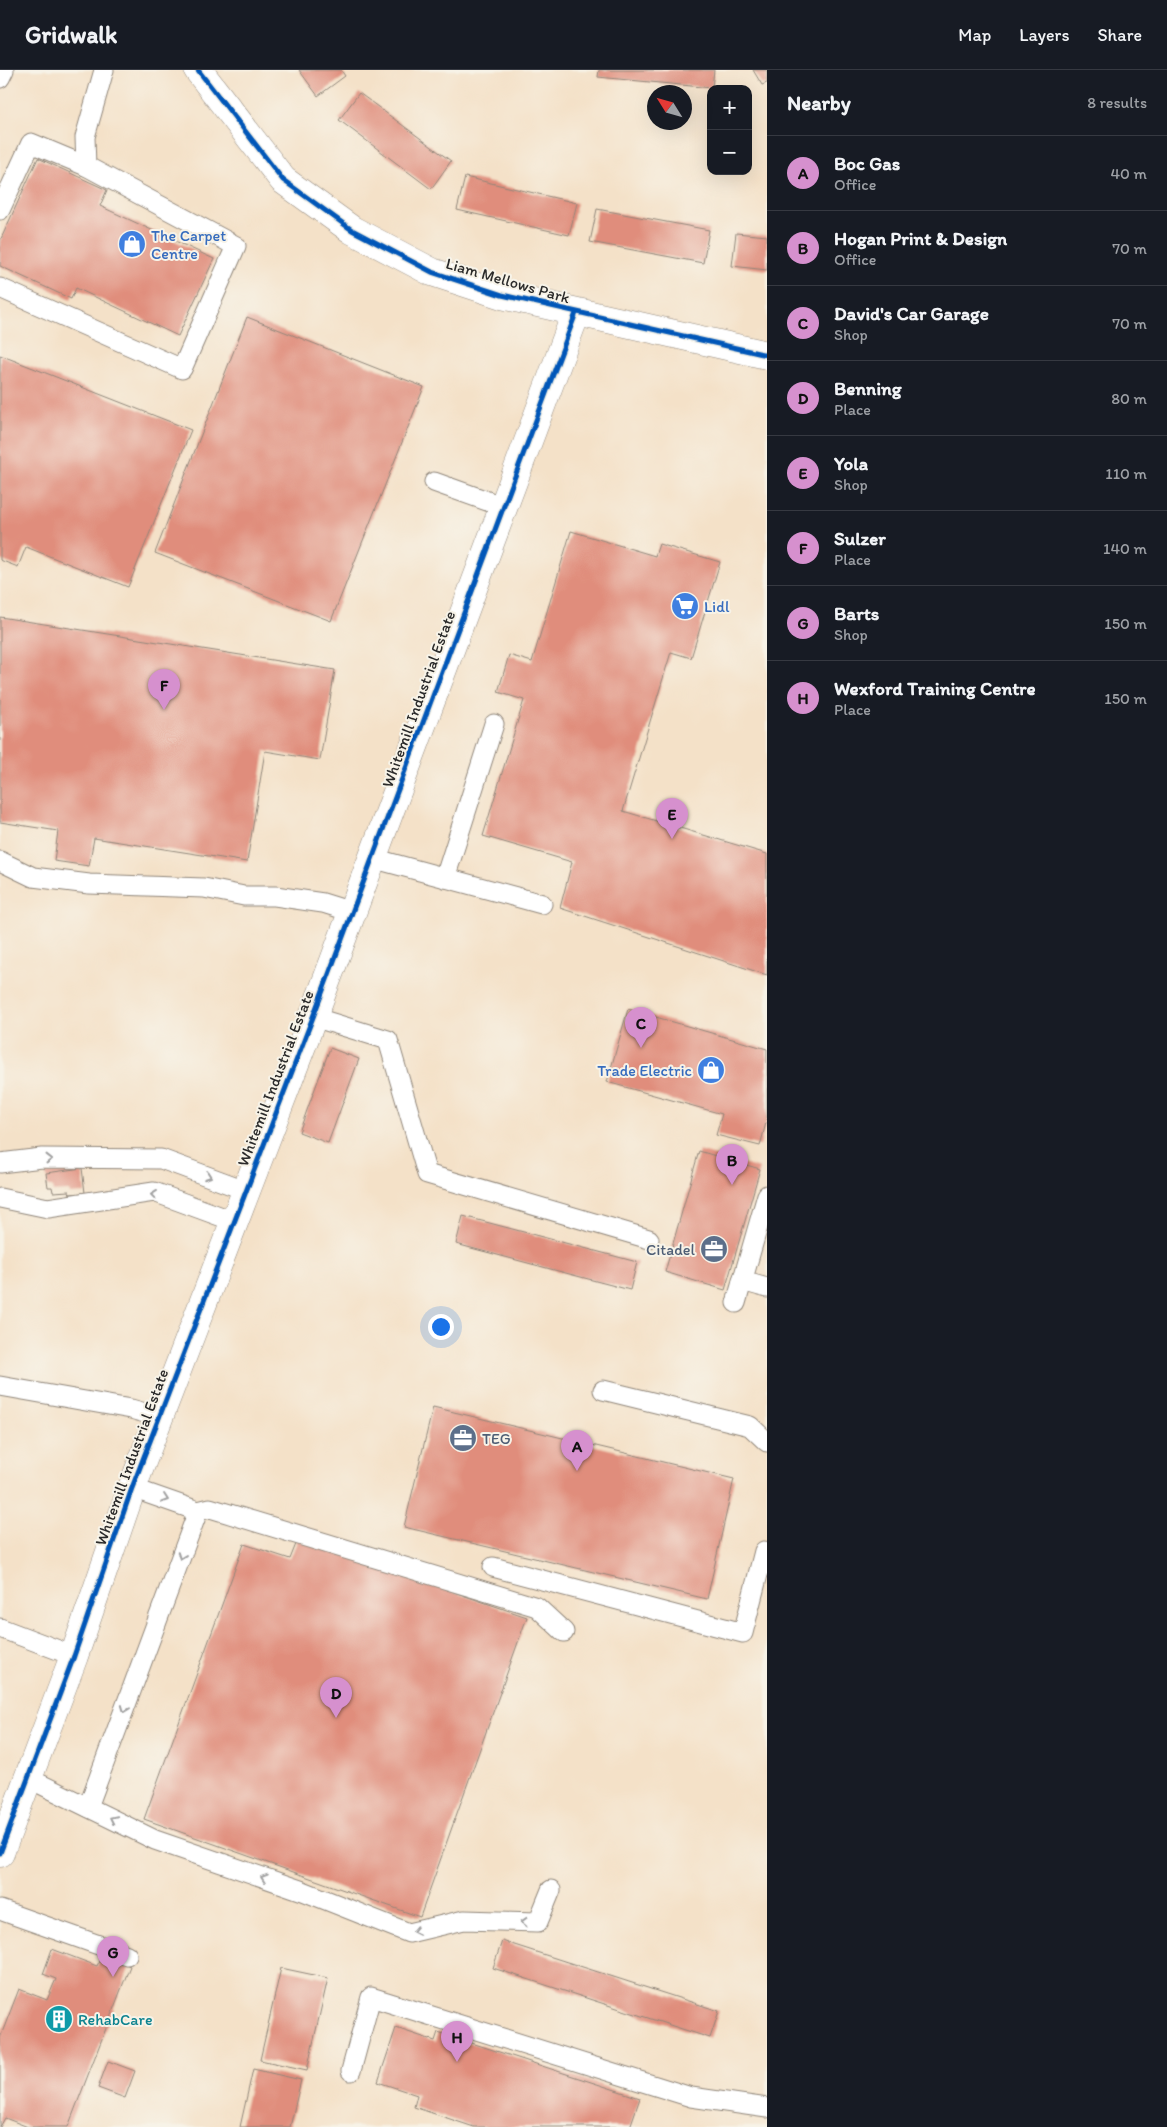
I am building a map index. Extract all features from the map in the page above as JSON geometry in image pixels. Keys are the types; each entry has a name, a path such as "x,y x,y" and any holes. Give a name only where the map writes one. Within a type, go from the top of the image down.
{"street":[{"name":"Liam Mellows Park","path":"198,70 282,180 352,230 432,272 502,295 767,354"},
{"name":"Whitemill Industrial Estate","path":"0,1853 74,1656 132,1488 313,1016 576,312"}],"lane":[{"path":"0,78 4,70"},
{"path":"86,166 85,137 104,70"},
{"path":"0,210 31,143 86,166 236,246 182,369 0,288"},
{"path":"434,482 504,506"},
{"path":"445,878 494,724"},
{"path":"372,858 542,904"},
{"path":"0,861 33,877 89,884 204,888 244,896 275,896 323,903 352,912"},
{"path":"313,1016 388,1040 427,1174 649,1239"},
{"path":"0,1163 42,1158 161,1159 245,1190"},
{"path":"0,1198 48,1208 154,1192 233,1221"},
{"path":"736,1303 767,1195"},
{"path":"742,1281 767,1288"},
{"path":"0,1386 131,1409 159,1417"},
{"path":"603,1390 750,1426 767,1442"},
{"path":"132,1488 198,1511 210,1508 536,1607 564,1632"},
{"path":"88,1807 198,1511"},
{"path":"493,1567 743,1633 766,1548"},
{"path":"0,1629 74,1656"},
{"path":"28,1778 155,1840 303,1891 408,1933 464,1920 538,1922 551,1890"},
{"path":"0,1910 127,1955"},
{"path":"351,2070 371,1997 691,2098 767,2108"}],"building":[{"path":"299,70 341,70 345,76 318,96"},
{"path":"599,70 714,70 712,85 707,85 707,88 598,77"},
{"path":"753,70 767,70 767,83 762,85"},
{"path":"359,93 451,161 431,189 339,120"},
{"path":"38,158 107,190 100,206 214,259 178,336 76,288 71,299 0,266 0,241"},
{"path":"465,177 577,203 569,235 457,210"},
{"path":"597,209 709,230 703,263 590,242"},
{"path":"736,233 767,236 767,270 732,266"},
{"path":"247,317 424,387 331,621 155,553"},
{"path":"0,355 191,430 128,587 26,547 18,567 0,560"},
{"path":"571,531 655,556 659,544 720,562 691,658 671,652 623,811 767,854 767,975 560,908 572,862 483,836 524,700 498,692 509,655 532,662"},
{"path":"0,617 335,670 320,760 265,751 247,862 94,838 89,866 54,861 58,831 0,822"},
{"path":"628,1009 767,1049 767,1119 760,1146 716,1135 722,1114 607,1082"},
{"path":"330,1048 359,1059 328,1143 299,1132"},
{"path":"699,1151 760,1169 725,1290 665,1272"},
{"path":"82,1168 85,1193 53,1192 52,1187 48,1187 46,1173"},
{"path":"463,1216 637,1262 630,1290 456,1244"},
{"path":"433,1407 734,1479 707,1599 404,1527"},
{"path":"298,1539 527,1617 420,1917 144,1819 244,1544 290,1559"},
{"path":"502,1941 719,2011 710,2038 493,1968"},
{"name":"RehabCare","path":"52,1949 97,1966 102,1955 130,1966 68,2127 28,2127 5,2118 0,2127 0,2038 19,1989 47,2000 56,1979 43,1974"},
{"path":"281,1968 328,1978 307,2070 260,2060"},
{"path":"396,2028 435,2041 438,2032 640,2098 630,2127 474,2127 414,2107 417,2095 378,2082"},
{"path":"108,2061 135,2071 125,2098 98,2088"},
{"path":"253,2069 301,2080 290,2127 240,2127"}],"cycle path":[{"path":"198,70 283,180 352,230 432,272 502,295 767,355"},
{"path":"0,1853 74,1656 132,1488 313,1017 576,313"}],"place":[{"name":"The Carpet Centre","path":"132,244"},
{"name":"Lidl","path":"685,606"},
{"name":"Sulzer","path":"164,710"},
{"name":"Yola","path":"672,839"},
{"name":"David's Car Garage","path":"641,1048"},
{"name":"Trade Electric","path":"711,1070"},
{"name":"Hogan Print & Design","path":"732,1185"},
{"name":"Citadel","path":"714,1249"},
{"name":"TEG","path":"463,1438"},
{"name":"Boc Gas","path":"577,1471"},
{"name":"Benning","path":"336,1718"},
{"name":"Barts","path":"113,1977"},
{"name":"RehabCare","path":"59,2019"},
{"name":"Wexford Training Centre","path":"457,2062"}]}
